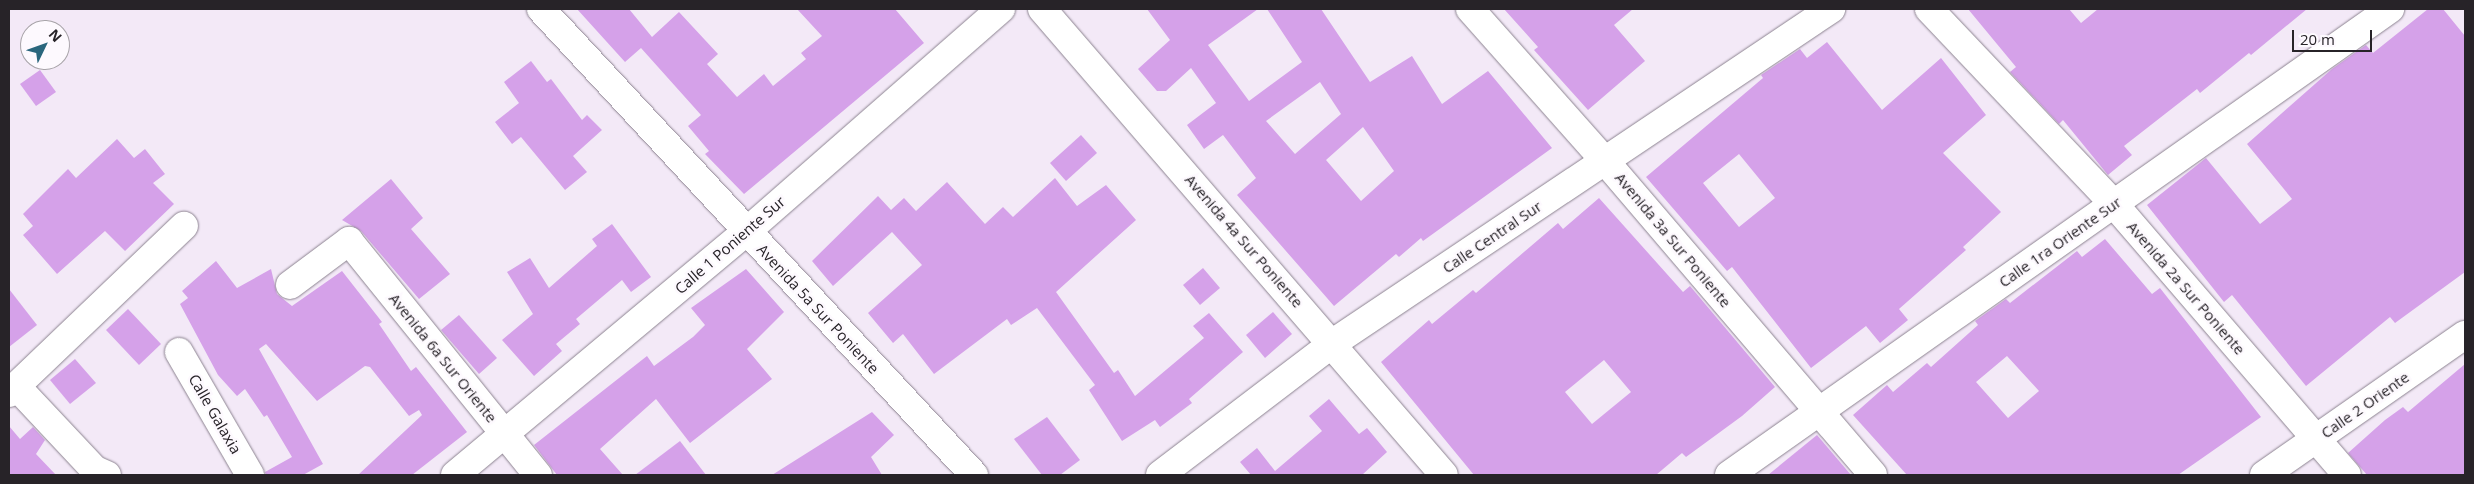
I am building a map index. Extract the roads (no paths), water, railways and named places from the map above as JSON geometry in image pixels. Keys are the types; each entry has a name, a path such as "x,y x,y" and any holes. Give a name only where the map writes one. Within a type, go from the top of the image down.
{"street":[{"name":"Avenida 5a Sur Poniente","path":"541,9 746,232 974,475"},
{"name":"Calle 1 Poniente Sur","path":"455,475 505,436 746,232 1001,9"},
{"name":"Avenida 4a Sur Poniente","path":"1042,9 1333,343 1444,475"},
{"name":"Avenida 3a Sur Poniente","path":"1470,9 1606,162 1873,475"},
{"name":"Calle Central Sur","path":"1160,475 1333,343 1606,162 1831,9"},
{"name":"Avenida 2a Sur Poniente","path":"1930,9 2114,204 2347,475"},
{"name":"Calle 1ra Oriente Sur","path":"1729,475 2390,9"},
{"path":"107,475 95,470 13,390 184,226"},
{"name":"Avenida 6a Sur Oriente","path":"290,285 349,241 538,475"},
{"name":"Calle 2 Oriente","path":"2264,475 2465,335"},
{"name":"Calle Galaxia","path":"180,352 250,475"}]}
